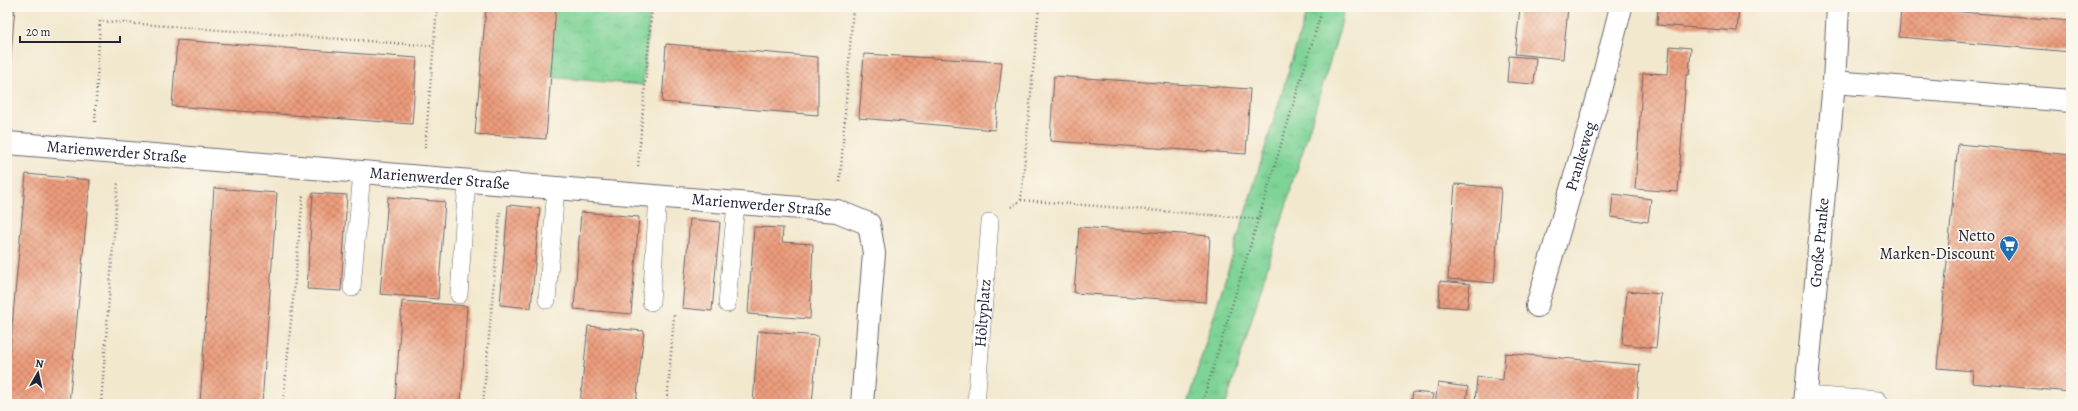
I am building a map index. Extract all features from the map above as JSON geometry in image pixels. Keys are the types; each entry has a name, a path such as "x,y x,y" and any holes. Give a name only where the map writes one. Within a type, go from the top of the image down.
{"street":[{"name":"Prankeweg","path":"1537,306 1599,94 1621,7"},
{"name":"Große Pranke","path":"1805,400 1834,82 1838,7"},
{"path":"1834,82 2071,100"},
{"name":"Marienwerder Straße","path":"7,143 556,188 635,196 837,211 868,224 874,253 862,404"}],"lane":[{"path":"352,288 362,172"},
{"path":"458,295 467,181"},
{"path":"547,300 556,188"},
{"path":"651,302 658,197"},
{"path":"726,304 736,203"},
{"name":"Höltyplatz","path":"976,404 990,222"},
{"path":"1805,400 1878,400 1881,404"}],"path":[{"path":"422,177 437,7"},
{"path":"635,196 652,7"},
{"path":"837,211 853,7"},
{"path":"1021,200 1039,7"},
{"path":"1202,404 1260,219 1323,7"},
{"path":"94,150 100,21 434,46"},
{"path":"101,404 120,153"},
{"path":"283,404 306,168"},
{"path":"483,404 502,184"},
{"path":"990,222 1021,200 1260,219"}],"green space":[{"path":"553,7 650,7 643,85 547,77"},
{"path":"1308,7 1344,7 1340,28 1226,404 1187,404"}],"building":[{"path":"7,7 15,7 9,79 7,79"},
{"path":"486,7 556,7 546,139 475,134"},
{"path":"1520,7 1568,7 1563,59 1515,54"},
{"path":"1658,7 1739,7 1737,31 1657,25"},
{"path":"1901,7 2071,21 2071,52 1899,37"},
{"path":"177,40 417,58 412,124 172,106"},
{"path":"666,44 818,57 818,115 662,102"},
{"path":"1670,46 1691,48 1689,75 1686,75 1678,192 1635,189 1643,73 1668,74"},
{"path":"864,54 1002,62 995,130 859,118"},
{"path":"1509,56 1536,58 1534,84 1507,82"},
{"path":"1054,76 1250,89 1246,154 1050,141"},
{"name":"Netto Marken-Discount","path":"1958,144 2071,155 2071,392 1972,383 1973,371 1937,368"},
{"path":"26,174 90,180 69,404 7,404 7,381"},
{"path":"1455,184 1501,188 1494,283 1448,279"},
{"path":"214,188 277,193 262,404 200,404"},
{"path":"313,193 347,195 341,291 307,289"},
{"path":"1613,194 1651,199 1648,222 1611,217"},
{"path":"388,197 445,202 438,299 380,294"},
{"path":"508,205 540,208 531,308 500,305"},
{"path":"581,212 639,217 631,314 574,309"},
{"path":"690,219 720,222 712,311 682,308"},
{"path":"754,227 783,228 782,242 813,244 810,319 748,314"},
{"path":"1079,227 1210,236 1206,302 1074,293"},
{"path":"1440,281 1470,284 1467,308 1439,306"},
{"path":"1627,291 1661,294 1656,348 1622,344"},
{"path":"402,301 467,306 461,404 395,404"},
{"path":"588,326 644,331 636,404 580,404"},
{"path":"758,331 818,336 812,404 753,404"},
{"path":"1505,353 1640,365 1637,404 1501,404 1475,402 1477,377 1503,380"},
{"path":"1438,383 1468,387 1466,404 1435,404"},
{"path":"1413,392 1433,394 1431,404 1411,404"}],"place":[{"name":"Netto Marken-Discount","path":"2009,262"}]}
